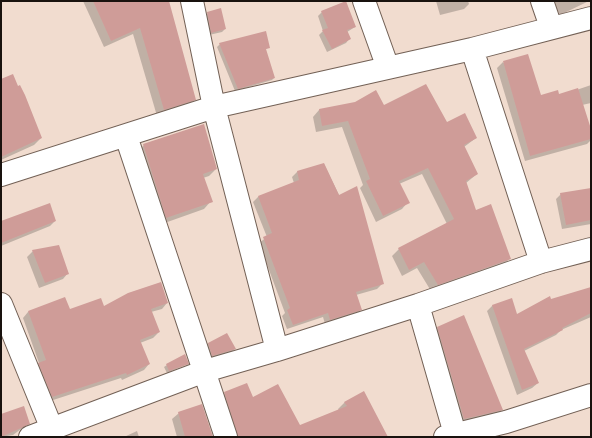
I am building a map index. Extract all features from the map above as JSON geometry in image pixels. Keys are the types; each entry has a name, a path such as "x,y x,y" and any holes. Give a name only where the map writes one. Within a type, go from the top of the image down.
{"street":[{"path":"192,1 214,107 277,350"},
{"path":"364,1 388,68"},
{"path":"542,1 551,27"},
{"path":"1,175 214,107 472,49 551,27 591,18"},
{"path":"472,49 541,262"},
{"path":"126,136 226,437"},
{"path":"30,437 205,371 277,350 418,305 541,262 591,249"},
{"path":"1,304 52,429"},
{"path":"418,305 450,436 507,430 591,395"}],"building":[{"path":"93,1 169,1 196,100 164,110 140,28 111,41"},
{"path":"346,1 356,27 347,30 351,39 332,49 322,30 328,28 321,11"},
{"path":"221,8 226,29 211,33 207,12"},
{"path":"266,31 270,48 266,49 275,78 238,89 219,43"},
{"path":"528,54 541,95 558,90 559,94 578,88 591,129 591,139 530,156 503,61"},
{"path":"13,74 18,86 20,85 25,95 42,138 1,157 1,79"},
{"path":"426,84 447,122 465,113 477,138 464,145 478,174 466,181 476,210 491,204 511,259 438,285 424,262 409,270 398,248 454,219 428,168 399,181 410,203 383,216 366,181 370,179 348,121 322,126 319,109 355,102 376,90 384,105"},
{"path":"204,124 217,169 203,174 213,202 166,218 143,144"},
{"path":"324,163 339,195 357,186 384,284 356,292 362,310 330,320 328,313 293,325 287,310 290,308 263,237 272,233 258,196 299,180 297,171"},
{"path":"591,188 591,220 566,225 560,193"},
{"path":"50,203 56,221 1,243 1,221"},
{"path":"59,245 69,274 45,283 32,250"},
{"path":"161,282 168,303 151,309 160,332 140,340 150,364 127,375 126,373 52,397 38,363 46,360 28,311 65,297 70,309 101,298 104,306 128,293"},
{"path":"591,287 591,313 562,328 563,330 524,349 539,383 522,390 492,305 512,298 517,314 550,296 551,299"},
{"path":"464,315 503,410 464,419 437,327"},
{"path":"227,333 236,349 212,356 208,343"},
{"path":"185,354 189,364 169,371 166,364"},
{"path":"247,383 253,397 278,384 300,425 347,406 344,402 364,391 388,437 238,437 224,392"},
{"path":"202,404 213,437 185,437 178,412"},
{"path":"24,406 30,424 1,437 1,414"}]}
